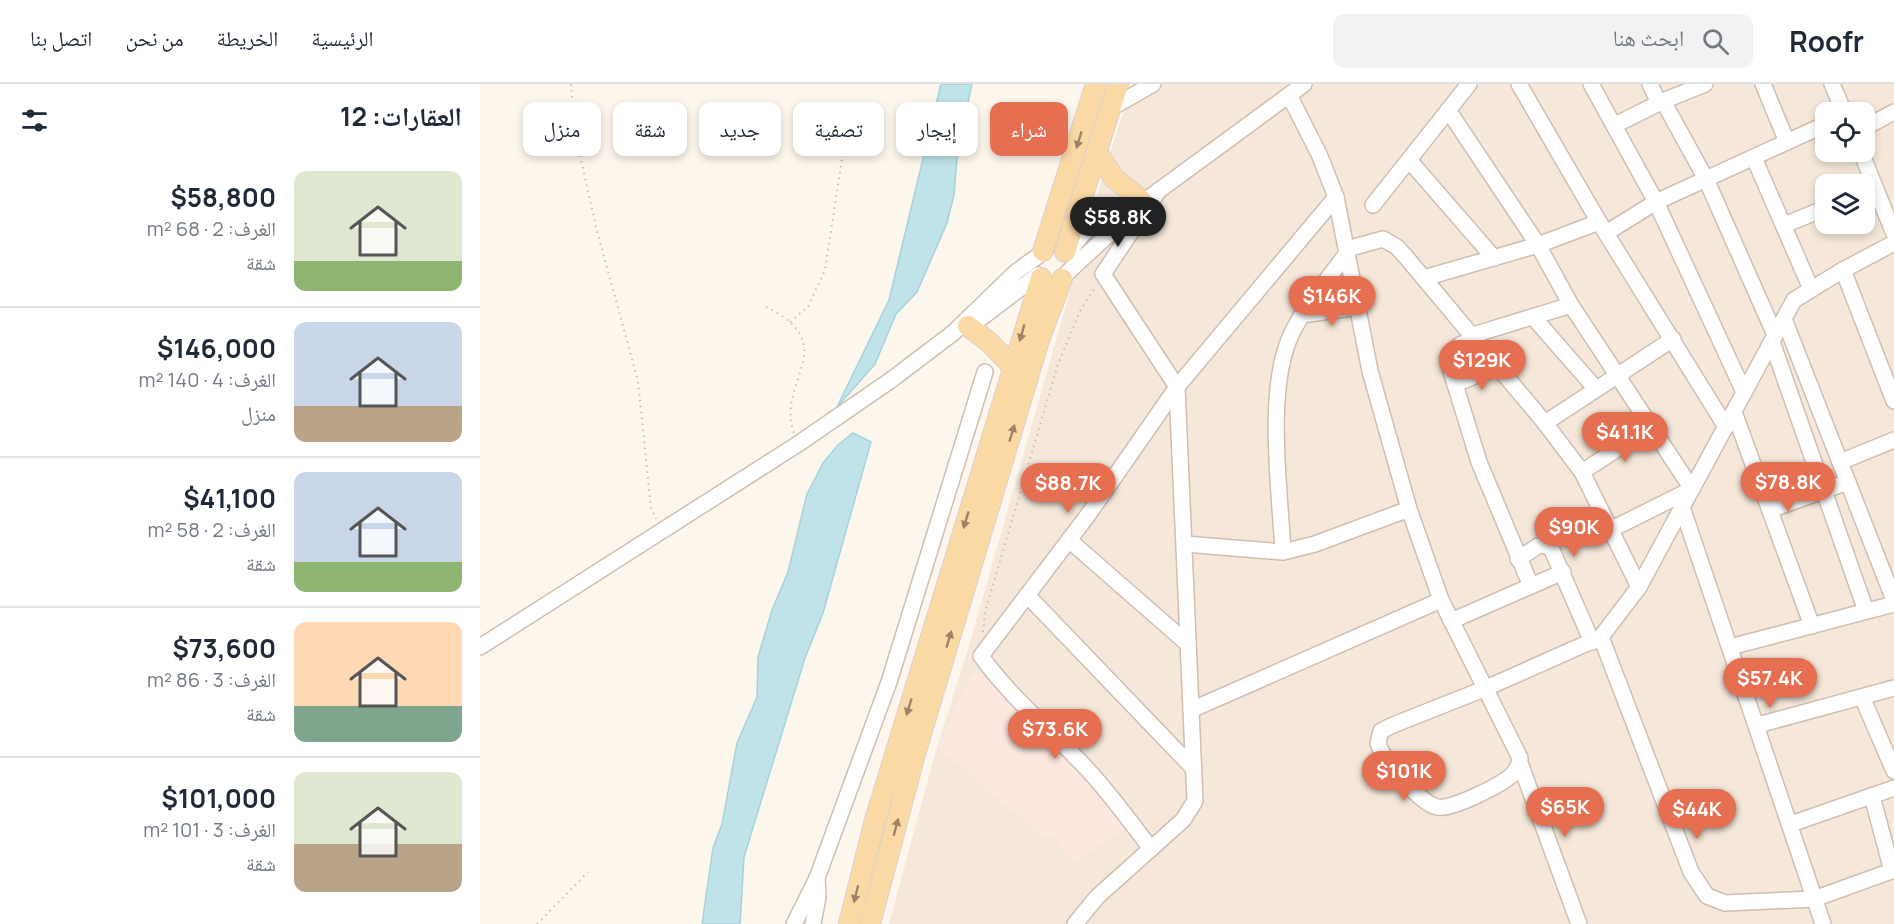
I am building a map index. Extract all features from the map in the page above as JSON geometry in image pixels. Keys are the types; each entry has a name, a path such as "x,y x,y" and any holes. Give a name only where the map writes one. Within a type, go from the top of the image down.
{"main road":[{"path":"849,924 875,820 1096,84"},
{"path":"870,924 915,754 1118,84"},
{"path":"1097,152 1114,178 1144,200"},
{"path":"1040,265 1056,248 1065,265"},
{"path":"1040,265 1049,282 1065,265"},
{"path":"961,330 989,342 1012,366"}],"street":[{"path":"1111,108 1153,84"},
{"path":"1065,265 1144,200 1304,84"},
{"path":"1373,205 1469,84"},
{"path":"1519,84 1603,227 1726,426"},
{"path":"1591,84 1656,202 1744,392"},
{"path":"1650,84 1706,179 1773,338 1866,611"},
{"path":"1615,126 1661,102 1705,84"},
{"path":"1763,84 1787,142"},
{"path":"1832,84 1840,102"},
{"path":"1289,95 1315,146 1336,197 1370,371 1409,509 1441,600 1484,689 1518,752 1579,924"},
{"path":"1448,110 1538,245 1571,305 1616,376 1692,489"},
{"path":"1875,122 1894,112"},
{"path":"1424,278 1603,227 1815,129"},
{"path":"1754,158 1811,289"},
{"path":"1409,160 1494,258"},
{"path":"1075,924 1090,904 1192,809 1195,795 1178,387 1103,274 1159,190"},
{"path":"1151,849 1095,777 1015,696 981,656 1069,540 1178,387 1336,197"},
{"path":"1875,198 1894,234"},
{"path":"1784,225 1815,212"},
{"path":"1283,552 1276,411 1284,354 1302,315 1347,251 1383,239 1397,247 1424,278 1545,423 1582,472 1639,587"},
{"path":"1520,763 1511,776 1503,782 1453,806 1440,808 1426,801 1392,767 1379,747 1378,737 1386,728 1484,689 1596,640 1639,587 1794,300 1894,243"},
{"path":"480,648 798,444 961,330 1016,272 1040,265"},
{"path":"1843,270 1894,401"},
{"path":"1531,586 1479,462 1450,368 1450,355 1463,343 1475,338 1571,305"},
{"path":"1302,315 1358,307"},
{"path":"1534,318 1596,389"},
{"path":"1730,647 1894,602 1784,319"},
{"path":"1545,423 1673,339"},
{"path":"1455,384 1497,367"},
{"path":"794,924 817,878 888,682 985,372"},
{"path":"1734,412 1812,626"},
{"path":"1582,472 1651,427"},
{"path":"1840,462 1894,440"},
{"path":"1770,510 1848,482"},
{"path":"1610,530 1692,489"},
{"path":"1682,507 1758,725 1823,924"},
{"path":"1185,544 1283,552 1314,544 1409,509"},
{"path":"1069,540 1188,644"},
{"path":"1518,559 1538,546 1546,545 1551,550 1596,640 1691,872 1701,890 1710,898 1725,903 1814,899 1893,871 1872,796"},
{"path":"1451,621 1563,572"},
{"path":"1027,596 1193,768"},
{"path":"1191,710 1441,600"},
{"path":"1758,725 1894,688"},
{"path":"1862,697 1894,771"},
{"path":"1791,824 1894,788"},
{"path":"813,924 818,897 817,878"}],"path":[{"path":"571,84 575,133 597,231 638,381 651,508 662,532"},
{"path":"790,322 808,307 825,270 842,156"},
{"path":"981,656 985,612 1058,364 1081,309 1103,274"},
{"path":"766,307 800,331 805,354 789,419 798,444"},
{"path":"537,924 588,872"}],"shaded area":[{"path":"1133,84 1894,84 1894,924 889,924 935,754 969,646 1105,168"},
{"path":"981,668 1072,758 1128,826 1073,864 1055,836 1047,840 938,748 970,677"}],"water":[{"path":"941,84 972,84 968,102 937,102"},
{"path":"924,156 957,156 954,195 947,223 917,292 896,314 875,364 837,407 889,300"},
{"path":"853,433 871,442 823,613 805,658 744,857 740,924 702,924 713,848 722,824 737,743 757,697 758,657 772,610 788,572 807,494 823,463 838,445"}]}
